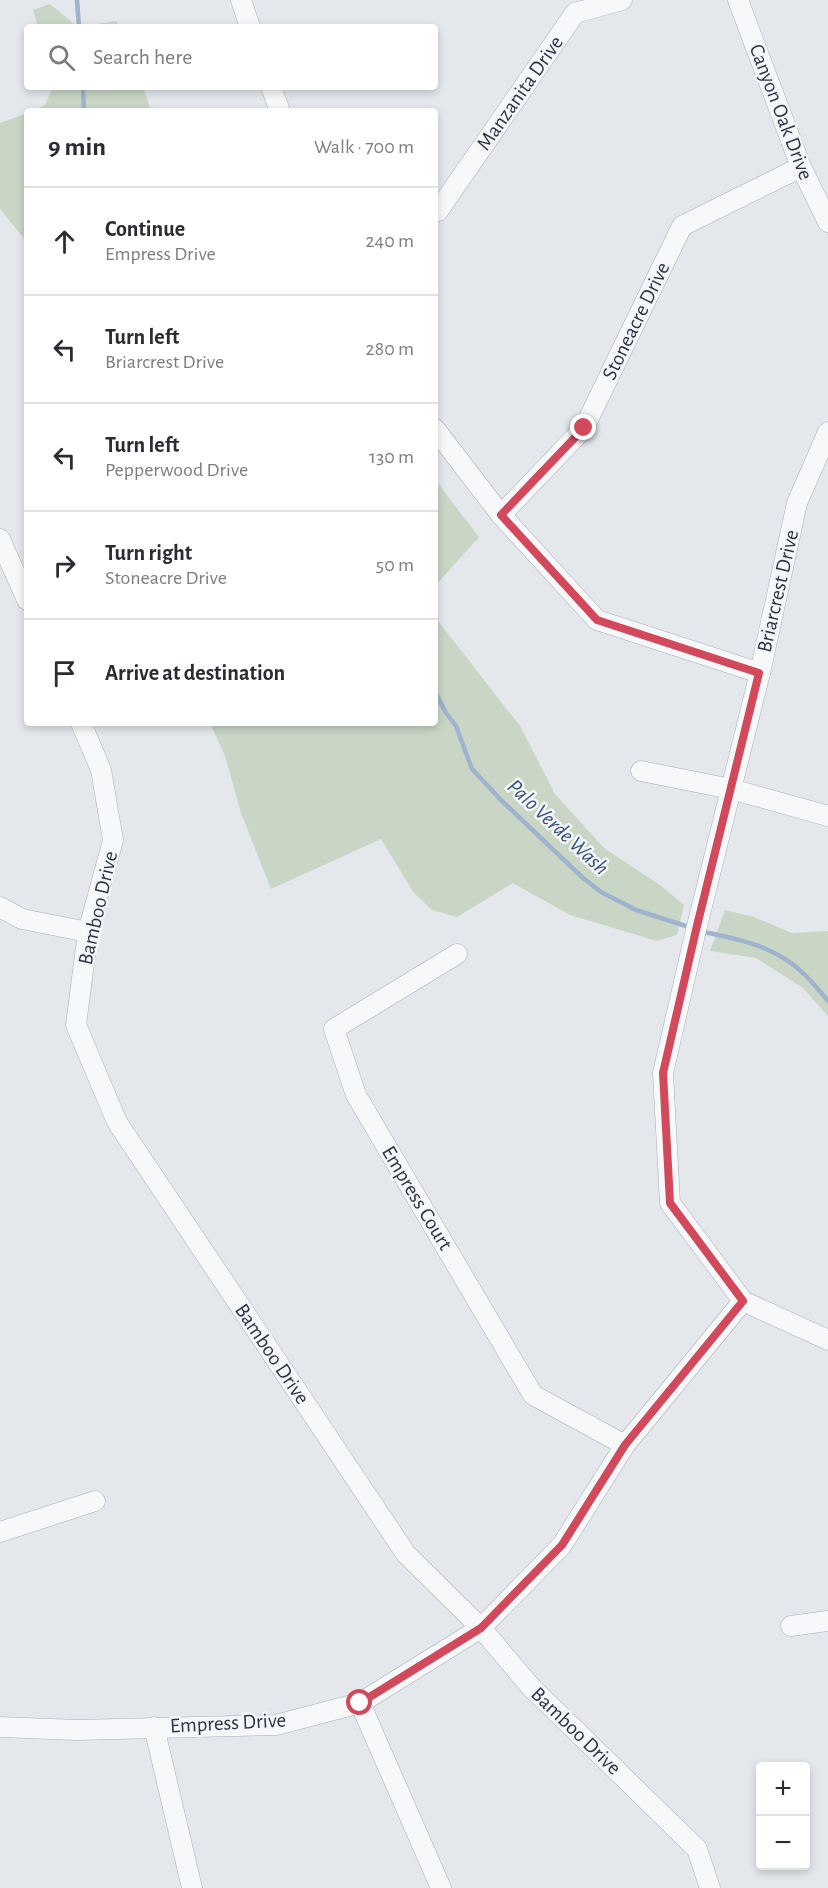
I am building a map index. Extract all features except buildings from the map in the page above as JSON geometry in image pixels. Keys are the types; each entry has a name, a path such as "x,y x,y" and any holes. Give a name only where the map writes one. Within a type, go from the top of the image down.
{"street":[{"path":"241,0 249,24"},
{"name":"Manzanita Drive","path":"438,211 575,14 622,0"},
{"name":"Canyon Oak Drive","path":"738,0 801,167 828,222"},
{"path":"272,90 279,108"},
{"name":"Stoneacre Drive","path":"501,515 584,428 682,226 801,167"},
{"name":"Briarcrest Drive","path":"828,432 797,503 759,673 663,1073 670,1203 743,1301 828,1340"},
{"path":"438,433 501,515 597,620 759,673"},
{"path":"0,538 24,593"},
{"name":"Bamboo Drive","path":"82,726 101,770 113,840 88,932 76,1025 117,1122 406,1554 481,1628 530,1686 697,1849 710,1888"},
{"path":"641,771 731,789 828,816"},
{"path":"0,907 22,919 88,932"},
{"name":"Empress Court","path":"457,954 334,1029 356,1095 533,1395 625,1445"},
{"name":"Empress Drive","path":"0,1727 77,1730 276,1725 360,1703 481,1628 562,1545 625,1445 743,1301"},
{"path":"0,1532 95,1501"},
{"path":"791,1626 828,1621"},
{"path":"360,1703 441,1888"},
{"path":"154,1727 192,1888"}],"green space":[{"path":"50,4 74,24 37,24 33,10"},
{"path":"116,21 118,24 97,24"},
{"path":"52,90 144,90 150,108 38,108 45,105"},
{"path":"24,114 24,238 0,209 0,123"},
{"path":"438,484 479,537 438,583"},
{"path":"438,621 520,726 555,794 604,848 660,885 684,905 677,935 657,941 570,915 513,883 457,917 432,910 414,893 381,839 271,889 241,813 225,756 211,726 438,726"},
{"path":"725,910 754,917 792,933 828,931 828,1016 803,988 756,958 710,951"}],"waterway":[{"name":"Palo Verde Wash","path":"77,0 79,24"},
{"name":"Palo Verde Wash","path":"83,90 84,108"},
{"name":"Palo Verde Wash","path":"438,697 456,726 472,769 583,878 601,892 636,910 692,928"},
{"name":"Palo Verde Wash","path":"700,931 771,951 800,971 828,1001"}],"route":[{"path":"360,1703 481,1628 562,1545 625,1445 743,1301 670,1203 663,1073 759,673 597,620 501,515 584,428"}]}
